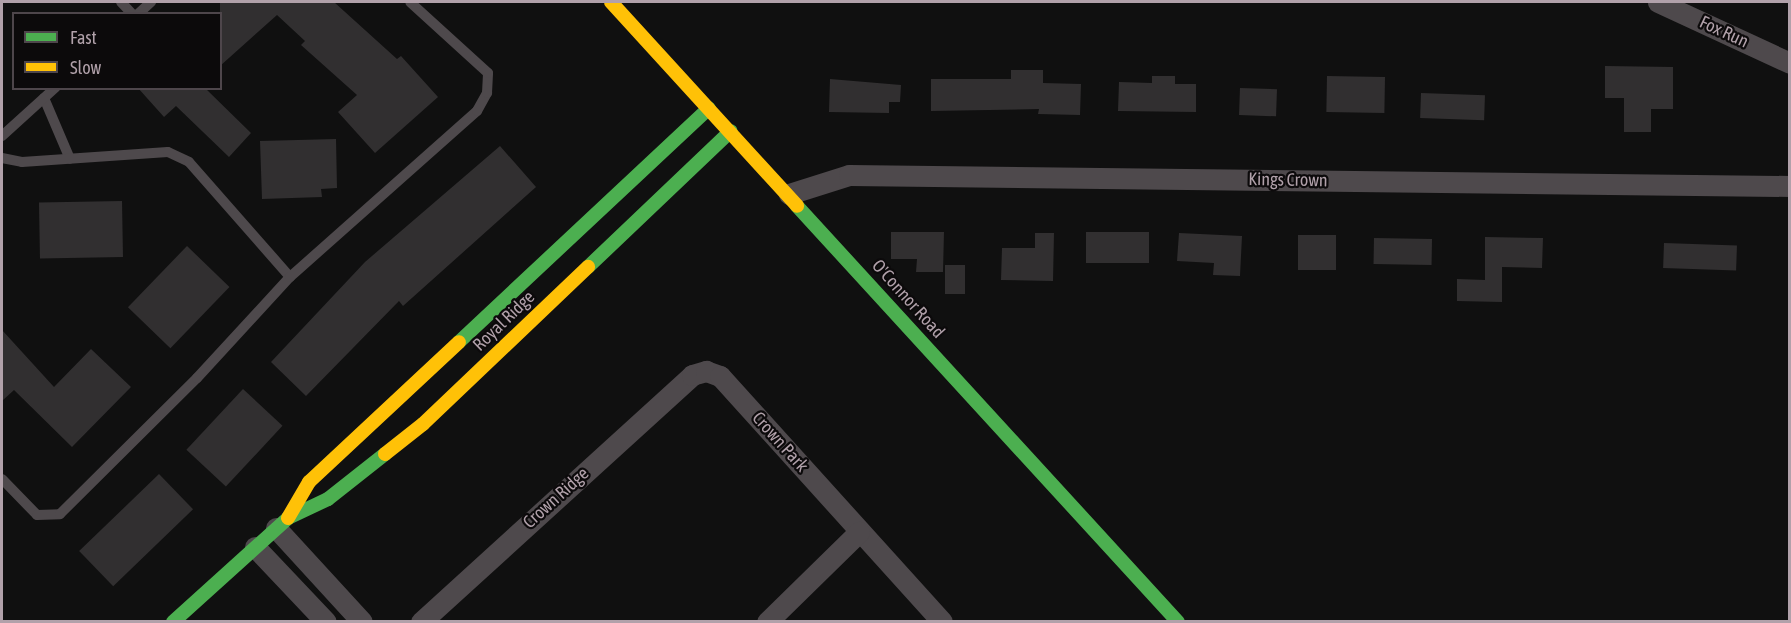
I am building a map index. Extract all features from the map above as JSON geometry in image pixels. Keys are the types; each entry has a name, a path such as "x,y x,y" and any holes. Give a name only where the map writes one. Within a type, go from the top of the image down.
{"street":[{"name":"O'Connor Road","path":"610,2 789,194 1178,621"},
{"name":"Fox Run","path":"1658,2 1790,63"},
{"name":"Royal Ridge","path":"282,523 309,482 709,108"},
{"name":"Royal Ridge","path":"173,621 282,523 328,499 423,424 730,131"},
{"name":"Kings Crown","path":"789,194 849,175 1790,186"},
{"name":"Crown Park","path":"692,375 705,371 720,376 942,621"},
{"name":"Crown Ridge","path":"421,621 692,375"},
{"path":"282,523 362,621"},
{"path":"767,621 859,532"},
{"path":"255,547 326,621"}],"lane":[{"path":"2,479 37,515 60,514 197,378 290,277 477,111 487,93 488,73 410,2"},
{"path":"2,136 53,90"},
{"path":"44,98 70,159"},
{"path":"2,158 22,162 168,153 189,162 290,277"}],"building":[{"path":"220,2 334,2 397,59 401,56 438,97 375,153 338,112 357,95 301,45 305,41 277,15 222,64 222,12 220,12"},
{"path":"1605,66 1673,67 1673,109 1651,109 1651,132 1624,132 1624,98 1605,98"},
{"path":"1011,70 1043,70 1043,83 1081,84 1080,115 1038,114 1039,109 931,111 931,79 1011,79"},
{"path":"1152,76 1175,76 1175,84 1196,84 1196,112 1118,111 1119,82 1152,83"},
{"path":"1327,76 1385,77 1384,113 1326,112"},
{"path":"830,79 901,85 900,102 889,102 889,113 829,112"},
{"path":"1240,88 1277,89 1276,116 1239,115"},
{"path":"140,90 207,90 251,133 229,157 176,106 164,117"},
{"path":"1421,93 1485,95 1484,120 1420,118"},
{"path":"336,139 337,188 321,189 322,197 262,199 260,141"},
{"path":"500,146 536,187 403,306 399,301 306,396 271,362 365,262"},
{"path":"122,201 123,257 40,258 39,202"},
{"path":"891,232 944,232 943,272 916,272 917,259 891,259"},
{"path":"1086,232 1149,232 1149,263 1086,263"},
{"path":"1035,233 1054,233 1053,281 1001,280 1002,248 1035,248"},
{"path":"1179,233 1242,236 1240,276 1213,275 1214,263 1177,261"},
{"path":"1298,235 1336,235 1336,270 1298,270"},
{"path":"1485,237 1543,238 1542,268 1502,267 1502,302 1457,301 1457,279 1485,280"},
{"path":"1374,238 1432,239 1432,265 1374,264"},
{"path":"1664,243 1737,246 1736,271 1663,268"},
{"path":"187,246 229,287 170,348 128,307"},
{"path":"945,265 965,265 965,294 945,294"},
{"path":"2,330 54,387 91,349 131,387 72,447 14,390 2,401"},
{"path":"243,389 282,426 226,487 186,450"},
{"path":"159,474 193,509 113,586 79,551"}],"traffic: fast":[{"path":"459,342 709,108"},
{"path":"588,267 731,131"},
{"path":"797,206 1178,622"},
{"path":"173,622 288,518 328,499 385,454"}],"traffic: slow":[{"path":"611,2 797,206"},
{"path":"385,454 423,424 588,267"},
{"path":"288,518 309,482 459,342"}]}
